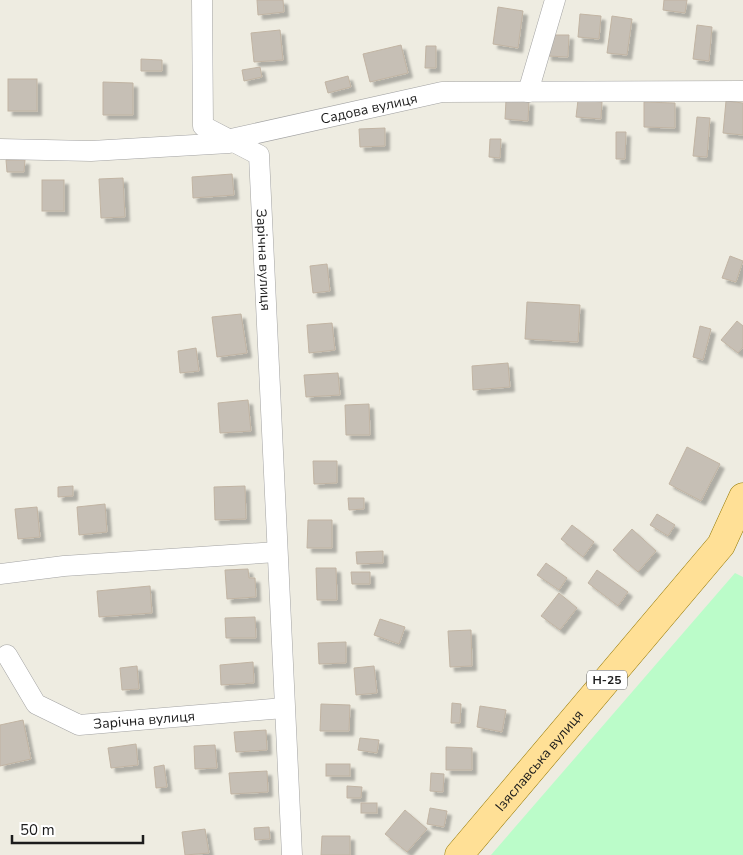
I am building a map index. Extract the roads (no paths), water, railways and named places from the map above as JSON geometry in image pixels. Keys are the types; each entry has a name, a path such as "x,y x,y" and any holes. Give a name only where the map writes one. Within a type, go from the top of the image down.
{"main road":[{"name":"Ізяславська вулиця","path":"459,855 721,546 743,497"}],"street":[{"name":"Зарічна вулиця","path":"202,0 203,126 259,155 292,855"},
{"path":"528,92 555,0"},
{"name":"Садова вулиця","path":"0,149 91,150 229,143 231,139 442,92 743,92"},
{"path":"0,574 64,566 277,552"},
{"name":"Зарічна вулиця","path":"7,655 36,704 79,724 284,708"}]}
